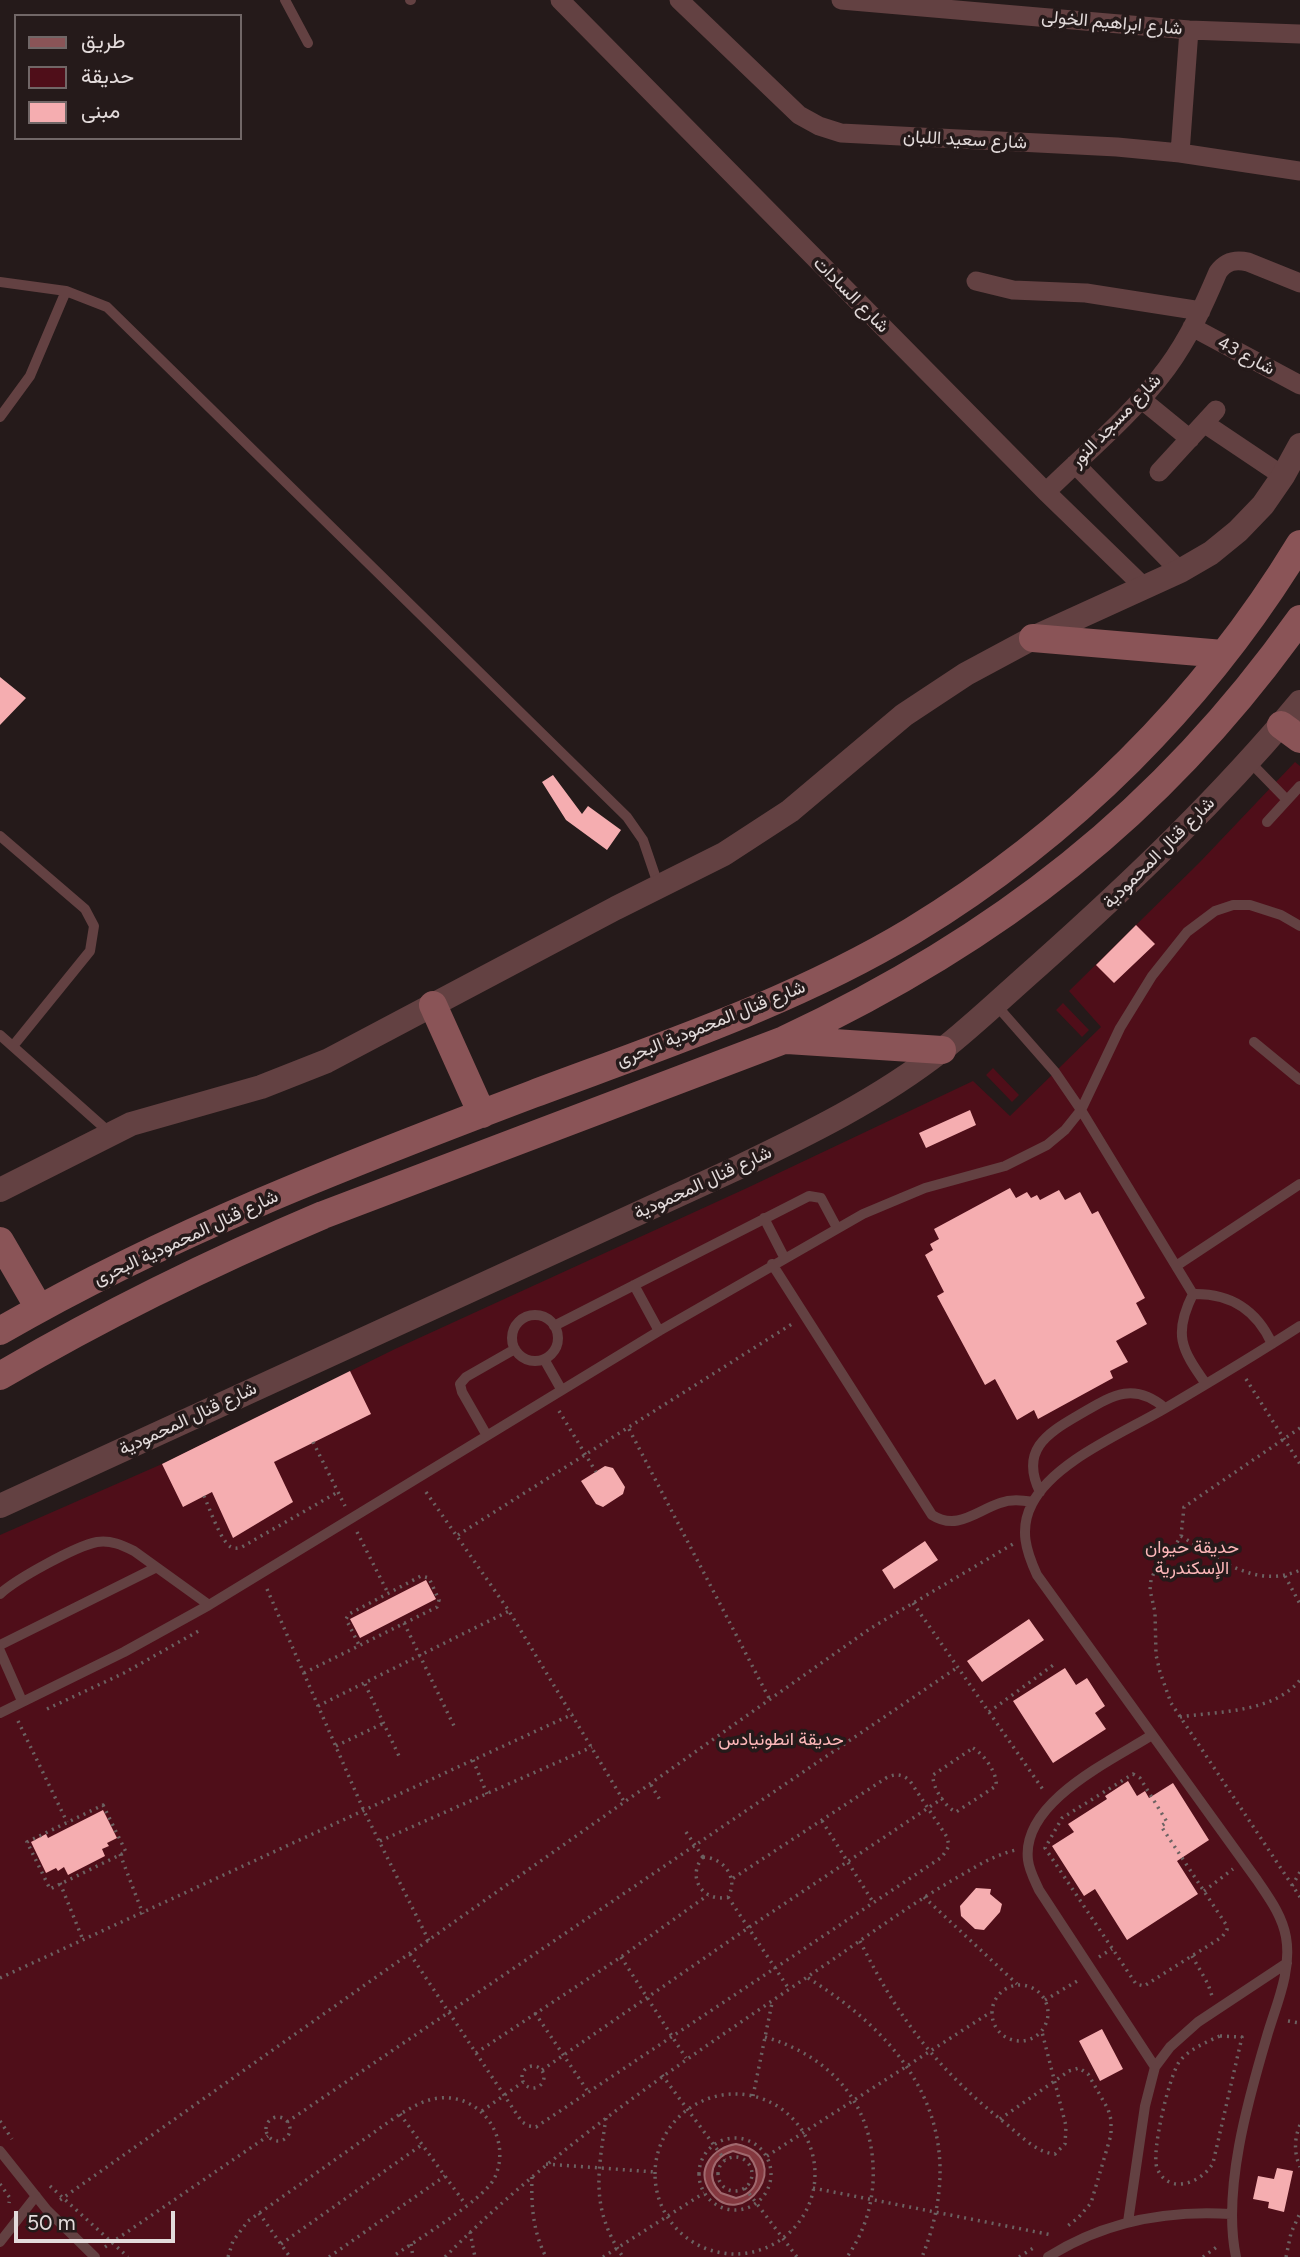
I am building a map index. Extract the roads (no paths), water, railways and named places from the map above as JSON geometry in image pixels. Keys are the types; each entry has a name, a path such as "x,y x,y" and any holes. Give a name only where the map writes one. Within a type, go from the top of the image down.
{"main road":[{"name":"شارع قنال المحمودية البحرى","path":"0,1331 40,1308 215,1222 305,1183 721,1023 830,975 910,932 1006,869 1092,798 1167,722 1223,654 1269,593 1300,544"},
{"name":"شارع قنال المحمودية البحرى","path":"0,1376 128,1306 257,1243 323,1215 784,1040 837,1015 940,958 1034,895 1129,816 1201,744 1245,693 1300,620"},
{"path":"1033,638 1223,654"},
{"path":"433,1005 482,1114"},
{"path":"784,1040 942,1051"},
{"path":"0,1241 40,1308"}],"street":[{"name":"شارع السادات","path":"560,0 1046,492 1144,587"},
{"name":"شارع سعيد اللبان","path":"679,0 799,115 819,126 841,133 1118,147 1180,153 1300,171"},
{"name":"شارع ابراهيم الخولى","path":"841,0 1189,30 1300,34"},
{"path":"1180,153 1189,30"},
{"name":"شارع مسجد النور","path":"1046,492 1141,399 1167,368 1197,319 1223,265 1240,260 1300,283"},
{"name":"شارع 43","path":"976,281 1013,290 1086,293 1197,319 1300,385"},
{"path":"1141,399 1189,439"},
{"path":"1159,472 1210,416 1283,476"},
{"path":"0,1190 131,1124 238,1094 327,1061 724,854 800,803 904,715 966,674 1033,638 1180,571 1211,553 1238,531 1263,505 1300,445"},
{"path":"1075,464 1180,571"},
{"name":"شارع قنال المحمودية","path":"0,1506 768,1153 862,1102 942,1051 1118,895 1248,760 1291,732 1300,702"}],"lane":[{"path":"285,0 308,43"},
{"path":"0,282 65,290 107,307 117,316 627,817 643,840 659,887"},
{"path":"0,417 30,376 65,290"},
{"path":"1248,760 1287,800"},
{"path":"1267,822 1300,786"},
{"path":"0,836 85,909 94,926 90,951 13,1046"},
{"path":"0,1713 124,1652 209,1605 486,1434 837,1228 893,1200 925,1188 1005,1166 1047,1145 1065,1130 1081,1110 1115,1037 1135,1002 1171,951 1194,926 1215,911 1233,905 1266,909 1300,926"},
{"path":"995,1004 1055,1072 1081,1110 1193,1294"},
{"path":"0,1035 110,1133"},
{"path":"1254,1042 1300,1080"},
{"path":"1176,1266 1300,1185"},
{"path":"554,1326 814,1195 824,1202 837,1228"},
{"path":"764,1218 785,1257"},
{"path":"772,1264 932,1515 947,1522 955,1522 999,1503 1021,1500 1033,1502"},
{"path":"634,1285 659,1331"},
{"path":"1193,1294 1218,1295 1241,1305 1260,1322 1272,1344"},
{"path":"1193,1294 1183,1318 1181,1338 1186,1356 1206,1384"},
{"path":"527,1317 542,1317 554,1326 557,1334 555,1348 544,1359 528,1360 515,1349 512,1334 520,1321 527,1317"},
{"path":"1236,2257 1231,2214 1246,2112 1287,1963 1286,1938 1281,1921 1273,1904 1244,1862 1037,1575 1024,1537 1028,1513 1033,1502 1056,1474 1300,1325"},
{"path":"486,1434 460,1384 466,1377 515,1349"},
{"path":"544,1359 562,1390"},
{"path":"1040,1492 1033,1475 1033,1465 1038,1448 1049,1434 1110,1396 1122,1393 1146,1395 1165,1408"},
{"path":"0,1594 14,1581 85,1546 110,1542 123,1545 209,1605"},
{"path":"0,1645 155,1567"},
{"path":"0,1651 22,1701"},
{"path":"1152,1735 1068,1788 1052,1802 1036,1823 1028,1848 1028,1861 1039,1890 1155,2067"},
{"path":"1128,2222 1145,2106 1155,2067 1170,2047 1198,2022 1287,1963"},
{"path":"0,2151 47,2210 94,2256"},
{"path":"0,2242 36,2196"},
{"path":"1048,2257 1094,2233 1128,2222 1179,2213 1231,2214"},
{"path":"1230,2257 1233,2242"}],"park label":[{"name":"حديقة حيوان الإسكندرية","path":"1192,1558"},
{"name":"حديقة انطونيادس","path":"781,1740"}]}
